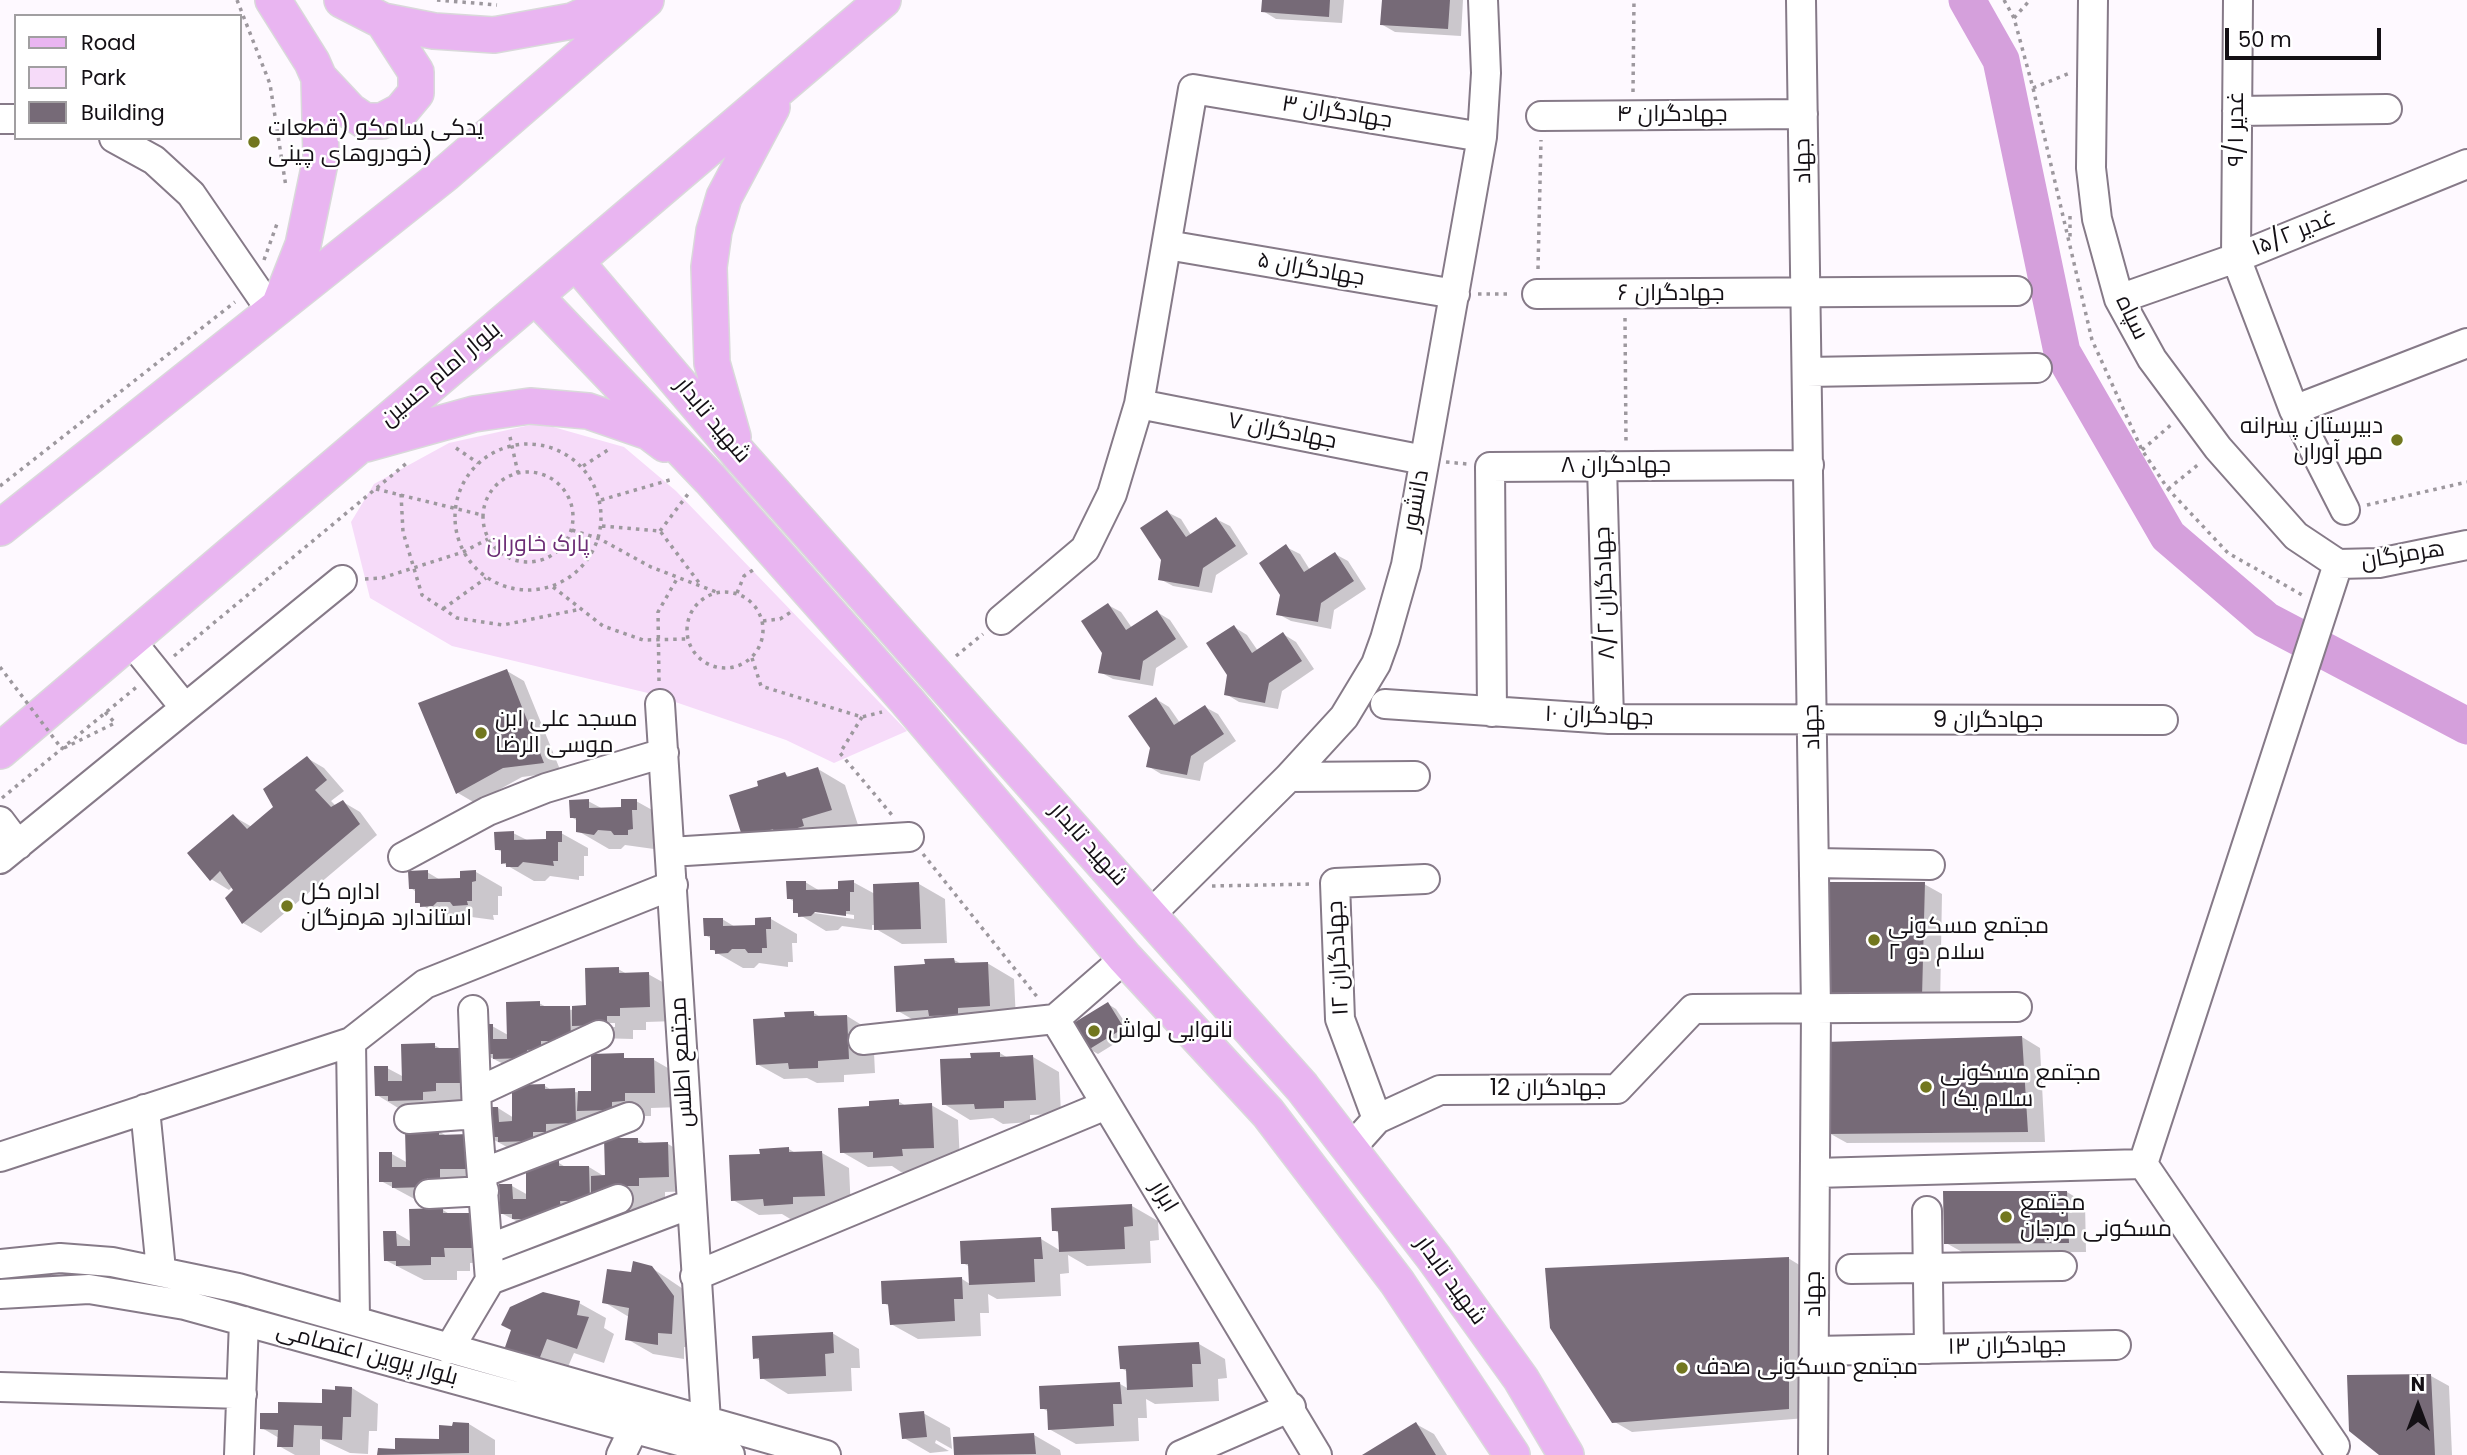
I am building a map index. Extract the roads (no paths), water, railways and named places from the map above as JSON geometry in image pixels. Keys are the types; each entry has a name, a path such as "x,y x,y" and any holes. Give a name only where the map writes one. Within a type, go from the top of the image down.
{"main road":[{"path":"269,302 303,246 321,158 318,78 312,62 273,0"},
{"path":"342,0 383,21 434,31 494,35 572,20 619,0"},
{"path":"0,528 269,302 444,174 646,0"},
{"name":"بلوار امام حسین","path":"0,751 783,88 883,0"},
{"path":"318,78 350,111 365,121 382,121 401,111 416,93 416,72 383,21"},
{"path":"738,453 712,363 709,267 714,231 724,197 783,88"},
{"name":"شهید تابدار","path":"576,262 738,453 1302,1087 1351,1148 1521,1379 1566,1455"},
{"name":"شهید تابدار","path":"535,296 587,351 693,488 1268,1113 1397,1282 1512,1455"},
{"path":"587,351 586,334 605,318 622,316"},
{"path":"356,447 474,414 530,406 588,411 649,432 693,488"},
{"path":"892,707 934,674"}],"street":[{"name":"دانشور","path":"1150,915 1289,777 1344,717 1376,664 1393,616 1406,565 1482,137 1486,73 1483,0"},
{"name":"جهاد","path":"1801,0 1815,863 1813,1455"},
{"name":"سپاه","path":"2093,0 2091,168 2097,219 2119,299 2152,359 2218,448 2296,536 2338,564"},
{"name":"غدیر ۹/۱","path":"2236,258 2238,0"},
{"name":"جهادگران ۳","path":"1167,245 1193,89 1482,137"},
{"path":"2237,111 2387,109"},
{"name":"جهادگران ۴","path":"1541,116 1803,114"},
{"path":"118,140 154,160 191,194 269,302"},
{"name":"غدیر ۱۵/۲","path":"2119,299 2236,258 2467,164"},
{"path":"1001,620 1084,549 1112,494 1139,404 1167,245"},
{"name":"جهادگران ۵","path":"1167,245 1455,294"},
{"path":"2236,258 2294,410 2345,510"},
{"name":"جهادگران ۶","path":"1537,294 2017,291"},
{"path":"2294,410 2467,343"},
{"path":"1807,372 2037,368"},
{"name":"جهادگران ۷","path":"1139,404 1424,460"},
{"name":"جهادگران ۸","path":"1492,712 1490,467 1809,465"},
{"name":"جهادگران ۸/۲","path":"1609,719 1614,466"},
{"name":"هرمزگان","path":"2338,564 2379,563 2467,545"},
{"path":"2143,1164 2338,564"},
{"path":"0,821 9,852 342,580"},
{"path":"131,640 185,708"},
{"name":"مجتمع اطلس","path":"660,704 706,1421"},
{"name":"جهادگران ۱۰","path":"1385,704 1609,719 1813,721"},
{"name":"جهادگران 9","path":"1813,721 2164,720"},
{"path":"403,857 488,811 534,793 664,753"},
{"path":"1289,777 1415,776"},
{"path":"670,852 909,837"},
{"path":"1815,863 1930,865"},
{"name":"جهادگران ۱۲","path":"1377,1119 1340,1019 1335,883 1425,879"},
{"path":"0,1157 351,1042 425,984 673,885"},
{"path":"863,1040 1055,1019 1125,958"},
{"name":"جهادگران 12","path":"1377,1119 1440,1090 1617,1089 1693,1009 2017,1007"},
{"path":"449,1349 490,1280 477,1103 474,1010"},
{"name":"ابرار","path":"1055,1019 1291,1407 1317,1455"},
{"path":"410,1119 477,1103 598,1035"},
{"path":"351,1042 355,1319"},
{"path":"695,1276 1106,1105"},
{"path":"145,1109 161,1270"},
{"path":"429,1194 483,1182 629,1117"},
{"path":"1351,1148 1377,1119"},
{"path":"1815,1173 2143,1164"},
{"path":"2143,1164 2339,1452"},
{"path":"488,1249 618,1199"},
{"path":"490,1280 691,1204"},
{"path":"1927,1211 1929,1349"},
{"name":"بلوار پروین اعتصامی","path":"0,1264 60,1258 161,1270 238,1288 330,1315 355,1319 449,1349 826,1455"},
{"path":"1852,1269 2062,1266"},
{"name":"بلوار پروین اعتصامی","path":"0,1294 89,1289 185,1305 730,1455"},
{"path":"239,1455 244,1321"},
{"name":"جهادگران ۱۳","path":"1814,1351 2116,1345"},
{"path":"0,1387 242,1394"},
{"path":"1181,1455 1291,1407"},
{"path":"621,1455 634,1428"}],"waterway":[{"path":"1967,0 2001,60 2062,352 2168,536 2266,620 2467,726"}],"place":[{"name":"یدکی سامکو (قطعات خودروهای چینی)","path":"254,142"},
{"name":"دبیرستان پسرانه مهر آوران","path":"2397,440"},
{"name":"مسجد علی ابن موسی الرضا","path":"481,733"},
{"name":"اداره کل استاندارد هرمزگان","path":"287,906"},
{"name":"مجتمع مسکونی سلام دو ۲","path":"1874,940"},
{"name":"نانوایی لواش","path":"1094,1031"},
{"name":"مجتمع مسکونی سلام یک ۱","path":"1926,1087"},
{"name":"مجتمع مسکونی مرجان","path":"2006,1217"},
{"name":"مجتمع مسکونی صدف","path":"1682,1368"}],"park label":[{"name":"پارک خاوران","path":"538,545"}]}
